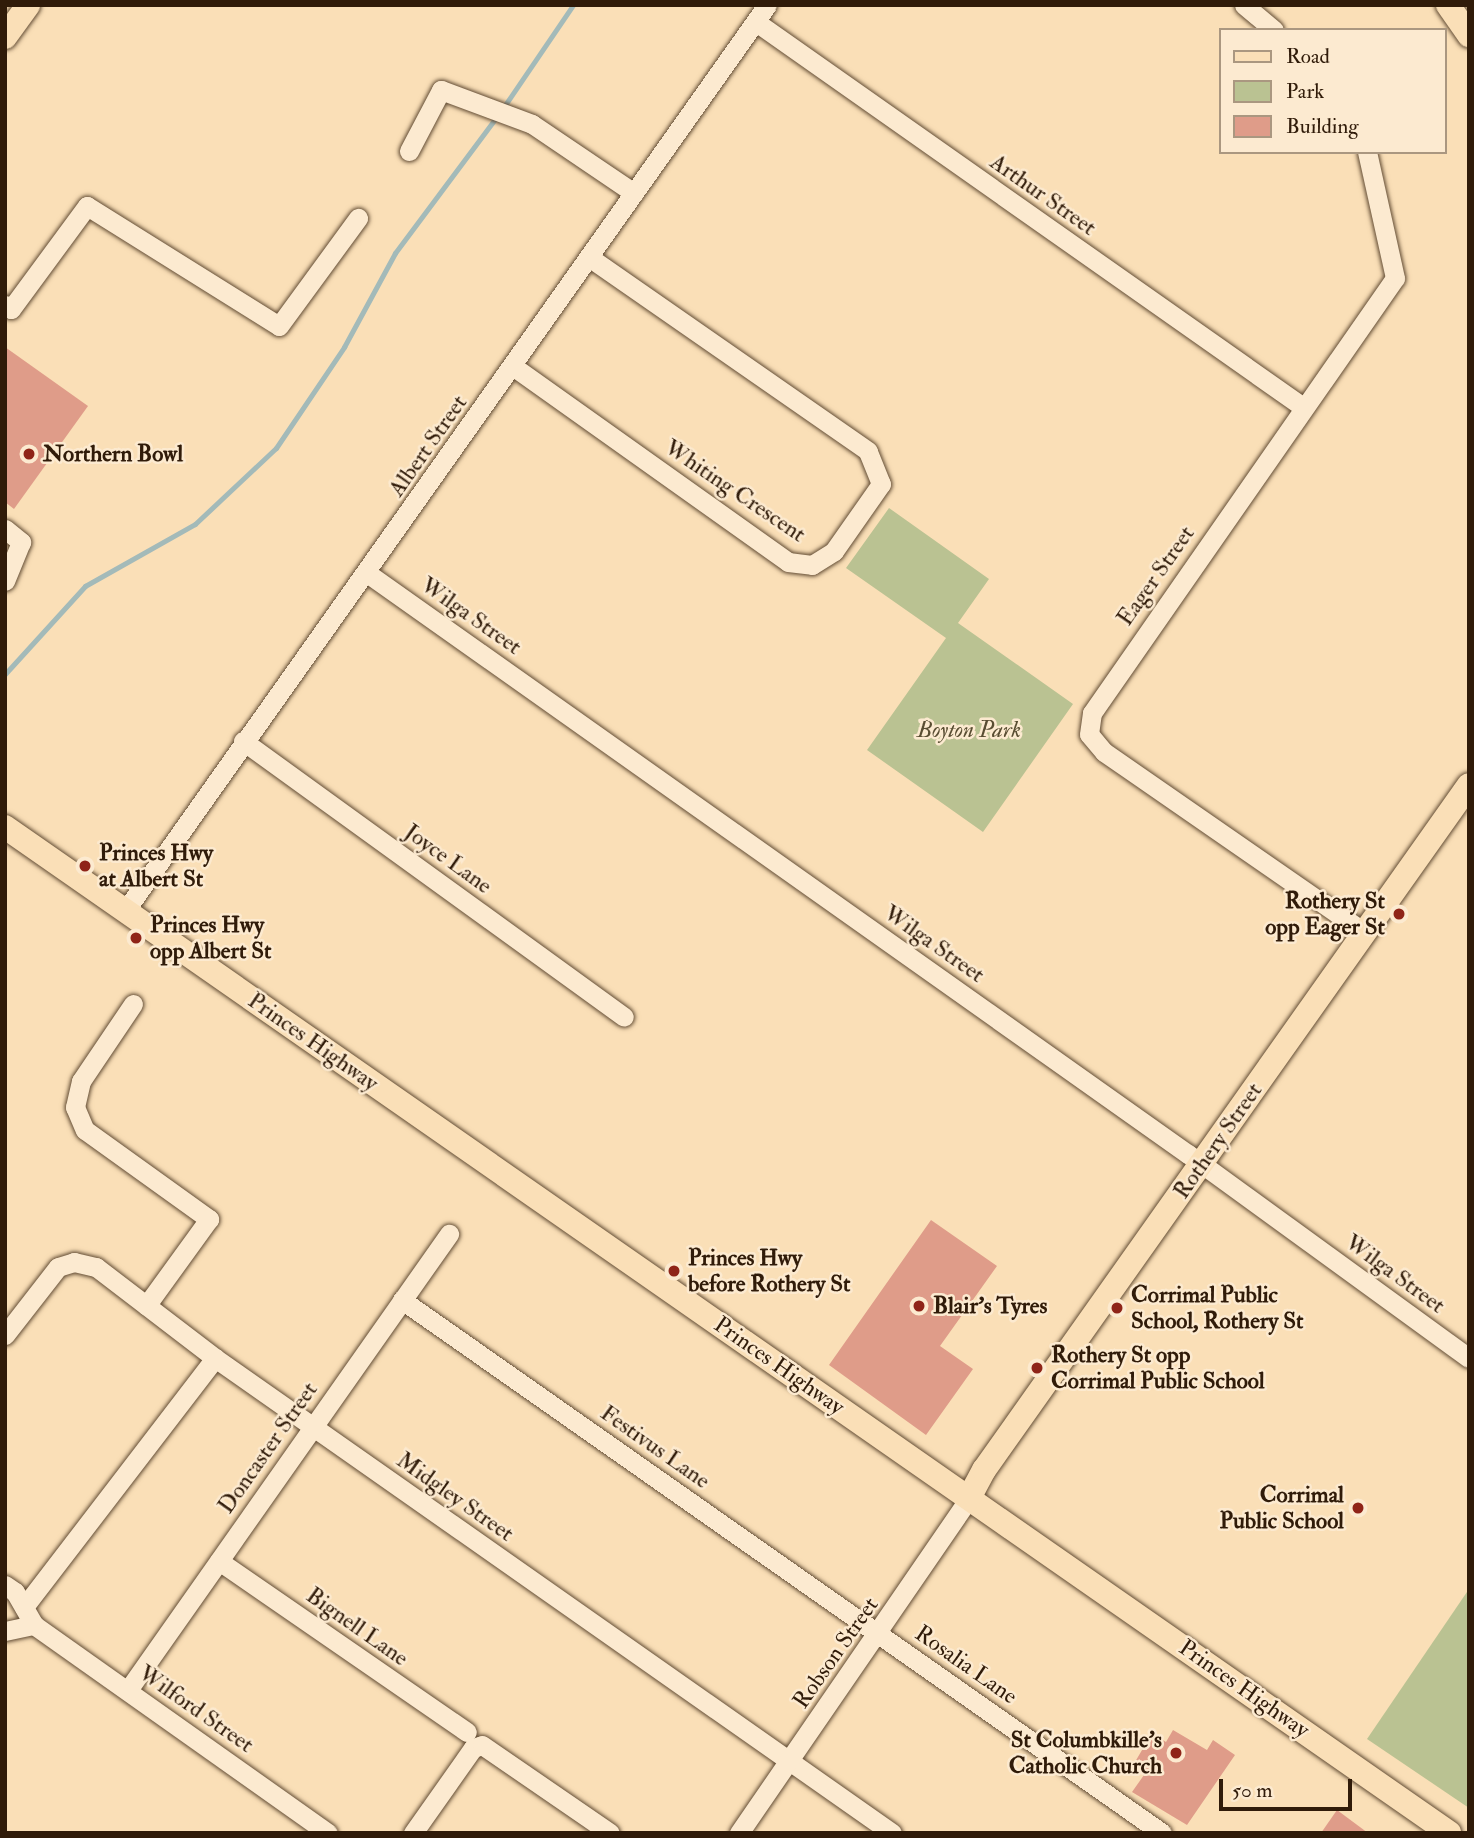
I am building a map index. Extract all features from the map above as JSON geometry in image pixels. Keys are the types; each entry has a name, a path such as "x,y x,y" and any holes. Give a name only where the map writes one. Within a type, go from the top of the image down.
{"main road":[{"path":"5,37 28,5"},
{"path":"1448,5 1469,35"},
{"name":"Rothery Street","path":"969,1498 984,1470 1469,785"},
{"name":"Princes Highway","path":"5,827 1449,1833"}],"street":[{"name":"Albert Street","path":"125,911 243,741 368,573 514,367 767,5"},
{"path":"1244,5 1272,28"},
{"name":"Arthur Street","path":"756,22 1303,407"},
{"path":"409,151 441,90 532,124 634,193"},
{"name":"Eager Street","path":"1364,932 1104,752 1089,734 1092,713 1395,278 1367,154"},
{"path":"5,305 10,309 87,206 279,326 358,218"},
{"name":"Whiting Crescent","path":"514,367 788,562 812,565 834,551 881,484 868,451 590,258"},
{"path":"5,529 21,542 5,581"},
{"name":"Wilga Street","path":"368,573 1202,1164 1469,1358"},
{"name":"Joyce Lane","path":"243,741 624,1017"},
{"path":"133,1004 81,1081 75,1107 85,1129 209,1219 146,1306"},
{"name":"Doncaster Street","path":"128,1690 449,1234"},
{"name":"Midgley Street","path":"5,1335 50,1275 66,1264 96,1267 215,1358 312,1427 892,1833"},
{"name":"Festivus Lane","path":"402,1300 880,1633"},
{"path":"24,1607 215,1358"},
{"name":"Robson Street","path":"739,1833 880,1633 969,1498"},
{"name":"Bignell Lane","path":"219,1561 467,1732"},
{"path":"5,1585 24,1607 34,1625 5,1631"},
{"name":"Wilford Street","path":"34,1625 328,1833"},
{"name":"Rosalia Lane","path":"880,1633 1162,1833"},
{"path":"413,1833 473,1748 485,1746 610,1833"}],"green space":[{"name":"Boyton Park","path":"889,508 989,579 958,623 1073,704 983,832 867,750 946,638 846,568"},
{"path":"1469,1589 1469,1808 1367,1739"}],"building":[{"name":"Northern Bowl","path":"5,347 88,406 14,509 5,502"},
{"name":"Blair's Tyres","path":"931,1220 997,1266 940,1346 973,1369 926,1435 829,1365"},
{"path":"1173,1730 1207,1750 1213,1740 1235,1755 1187,1825 1132,1792 1144,1775 1140,1773 1143,1768 1135,1762 1152,1733 1166,1742"},
{"path":"1337,1810 1368,1833 1321,1833"}],"waterway":[{"path":"503,108 573,5"},
{"path":"5,674 85,586 195,524 276,448 344,347 395,253 497,116"}],"place":[{"name":"Northern Bowl","path":"29,454"},
{"name":"Princes Hwy at Albert St","path":"85,866"},
{"name":"Rothery St opp Eager St","path":"1399,914"},
{"name":"Princes Hwy opp Albert St","path":"136,938"},
{"name":"Princes Hwy before Rothery St","path":"674,1271"},
{"name":"Blair's Tyres","path":"919,1306"},
{"name":"Corrimal Public School, Rothery St","path":"1117,1308"},
{"name":"Rothery St opp Corrimal Public School","path":"1037,1368"},
{"name":"Corrimal Public School","path":"1358,1508"},
{"name":"St Columbkille's Catholic Church","path":"1176,1753"}]}
